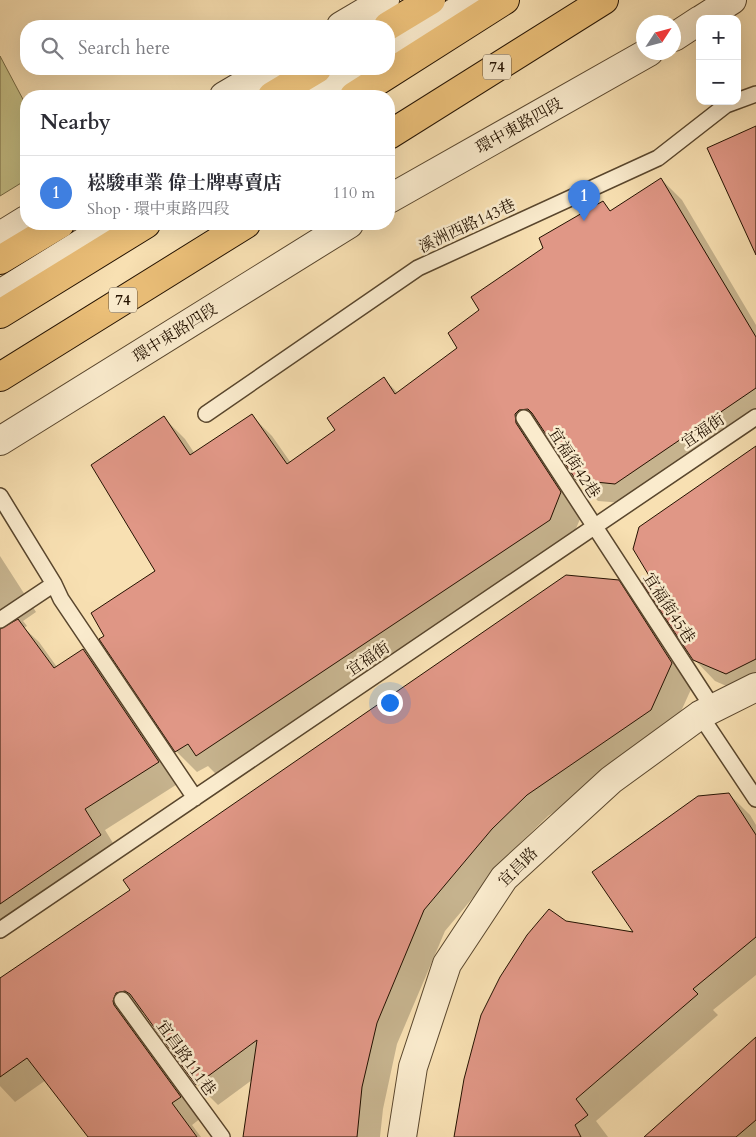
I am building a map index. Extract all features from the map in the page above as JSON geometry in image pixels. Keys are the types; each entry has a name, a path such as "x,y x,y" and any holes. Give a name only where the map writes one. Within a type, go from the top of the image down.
{"highway":[{"path":"395,22 431,0"},
{"path":"395,70 505,0"},
{"name":"74","path":"395,130 604,0"},
{"path":"282,90 307,75"},
{"path":"363,90 387,75"},
{"path":"0,260 50,230"},
{"path":"0,314 136,230"},
{"name":"74","path":"0,377 236,230"}],"street":[{"path":"351,20 386,0"},
{"path":"395,49 475,0"},
{"path":"709,15 732,0"},
{"path":"681,33 696,23"},
{"name":"環中東路四段","path":"395,196 636,59"},
{"path":"234,90 260,75"},
{"path":"330,90 354,75"},
{"path":"0,236 20,224"},
{"path":"0,294 103,230"},
{"name":"環中東路四段","path":"0,441 339,230"},
{"name":"宜昌路","path":"402,1137 412,1067 447,964 504,878 611,780 707,712 756,687"}],"lane":[{"name":"溪洲西路143巷","path":"206,414 418,268 658,158 726,105 756,94"},
{"name":"宜福街","path":"0,930 756,417"},
{"name":"宜福街42巷","path":"524,418 594,526"},
{"path":"0,496 54,584 61,599 195,798"},
{"name":"宜福街45巷","path":"594,526 707,712 756,799"},
{"path":"0,620 54,584"},
{"name":"宜昌路111巷","path":"122,1000 222,1137"}],"shaded area":[{"path":"0,56 20,94 20,184 0,196"}],"building":[{"path":"756,126 756,255 707,148"},
{"path":"661,178 756,337 756,388 615,484 576,480 532,413 528,409 519,410 515,414 516,423 561,492 550,520 196,756 188,744 175,752 99,639 104,636 91,613 155,571 91,465 164,416 190,455 252,414 287,464 335,430 327,418 384,377 395,394 457,348 448,333 479,310 471,297 543,248 539,238 603,201 610,211"},
{"path":"756,446 756,659 726,674 693,660 642,583 654,584 633,549 639,527"},
{"path":"566,575 619,580 672,663 651,710 527,795 492,829 424,910 377,1023 362,1087 357,1137 243,1137 257,1040 196,1085 130,994 125,991 116,993 113,1001 114,1005 181,1097 172,1103 197,1137 88,1137 27,1058 0,1077 0,978 130,890 123,880"},
{"path":"18,619 54,668 83,649 159,762 85,809 101,835 0,904 0,629"},
{"path":"729,793 756,835 756,937 693,989 698,994 576,1099 588,1115 575,1125 581,1137 454,1137 464,1079 481,1015 500,977 527,935 549,909 566,921 633,932 592,872 698,796"},
{"path":"756,1037 756,1120 736,1137 644,1137"}],"place":[{"name":"崧駿車業 偉士牌專賣店","path":"584,221"}]}
